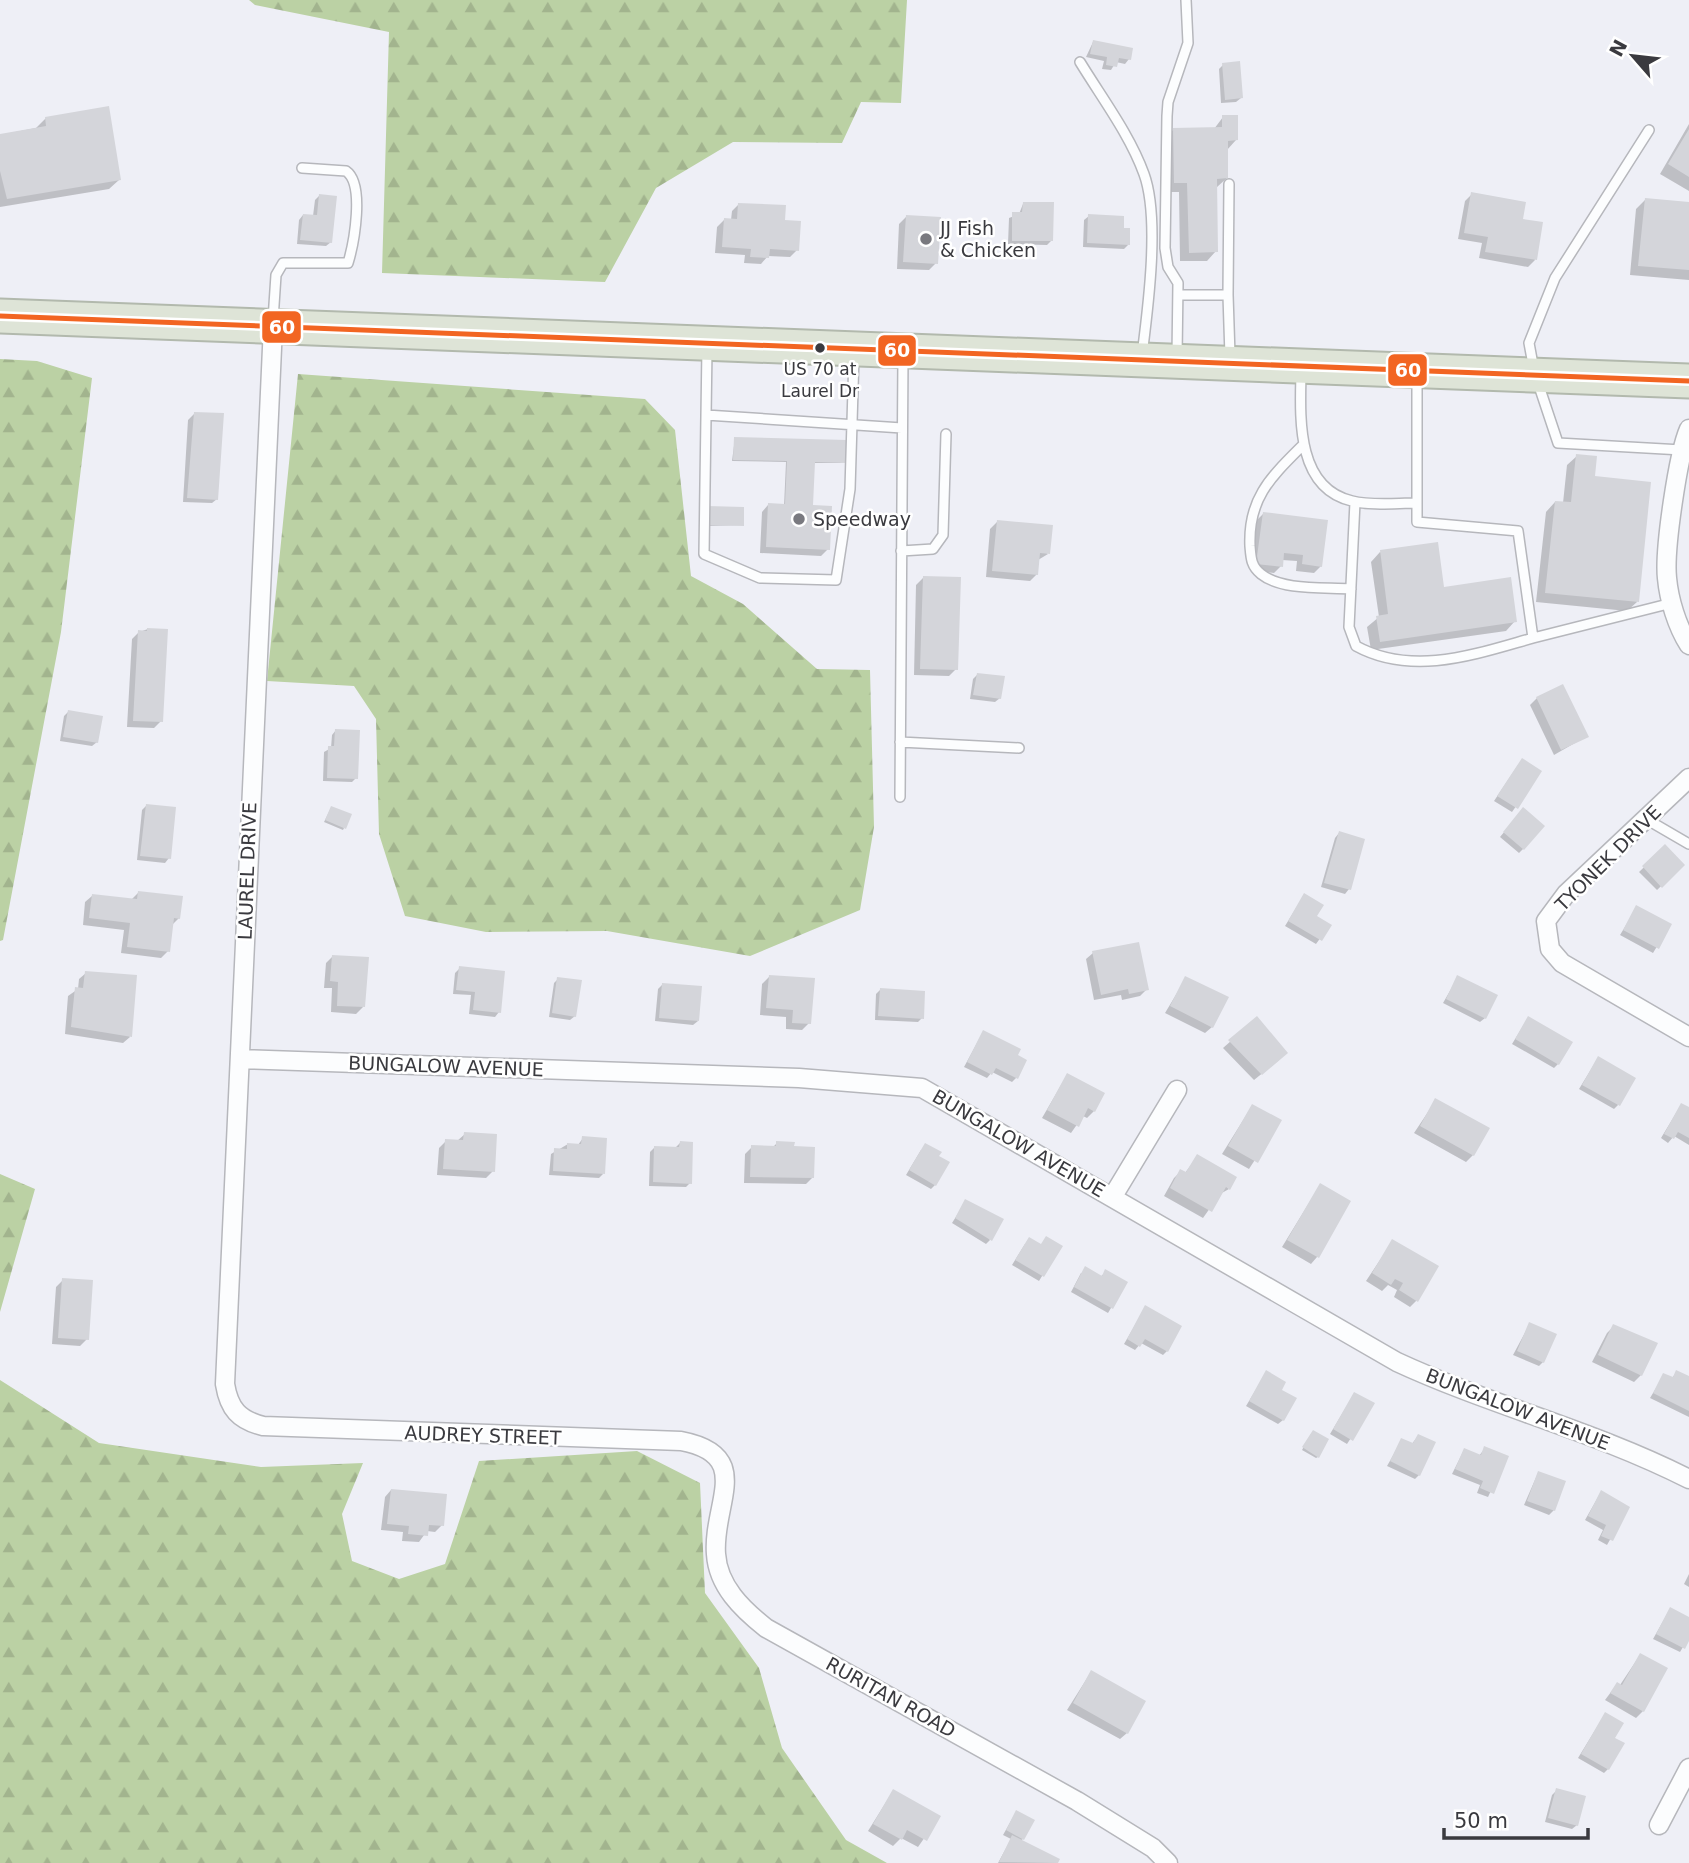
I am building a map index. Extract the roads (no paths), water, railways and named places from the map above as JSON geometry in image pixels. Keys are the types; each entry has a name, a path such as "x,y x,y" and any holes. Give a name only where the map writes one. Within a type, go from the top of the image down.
{"highway":[{"path":"0,316 1689,381"}],"street":[{"name":"LAUREL DRIVE","path":"236,1414 228,1401 225,1384 273,326"},
{"path":"1689,429 1667,562 1672,603 1689,645"},
{"name":"TYONEK DRIVE","path":"1689,778 1566,894 1546,921 1550,949 1562,963 1689,1037"},
{"name":"BUNGALOW AVENUE","path":"240,1059 799,1078 922,1088 1396,1362 1450,1386 1608,1443 1689,1479"},
{"path":"1113,1196 1177,1090"},
{"name":"AUDREY STREET","path":"236,1414 248,1422 263,1426 681,1441 707,1448 724,1466"},
{"name":"RURITAN ROAD","path":"724,1466 716,1555 722,1579 746,1612 781,1637 1077,1801 1153,1848 1168,1863"},
{"path":"1659,1825 1689,1768"}],"lane":[{"path":"1177,361 1178,283 1168,267 1165,248 1167,116 1168,102 1188,43 1186,0"},
{"path":"1080,62 1135,155 1144,174 1150,199 1147,313 1141,360"},
{"path":"1649,130 1549,289 1529,343 1535,375 1558,443 1684,455"},
{"path":"273,326 276,275 282,263 348,263 354,242 356,187 351,174 346,171 302,168"},
{"path":"1229,184 1228,295 1231,363"},
{"path":"1178,295 1228,295"},
{"path":"707,343 704,554 760,578 836,580 850,489 854,349"},
{"path":"900,797 903,351"},
{"path":"1301,366 1303,445 1312,469 1328,489 1355,502 1417,503"},
{"path":"1417,371 1417,522 1518,531 1533,638"},
{"path":"706,415 902,428"},
{"path":"901,551 933,549 943,536 946,434"},
{"path":"1303,445 1270,478 1254,508 1249,521 1251,562 1262,576 1284,583 1351,589"},
{"path":"1355,502 1351,638 1356,646 1369,653 1426,663 1452,659 1672,603"},
{"path":"900,742 1019,748"},
{"path":"1646,819 1689,844"}],"place":[{"name":"JJ Fish & Chicken","path":"926,239"},
{"name":"US 70 at Laurel Dr","path":"820,348"},
{"name":"Speedway","path":"799,519"}]}
